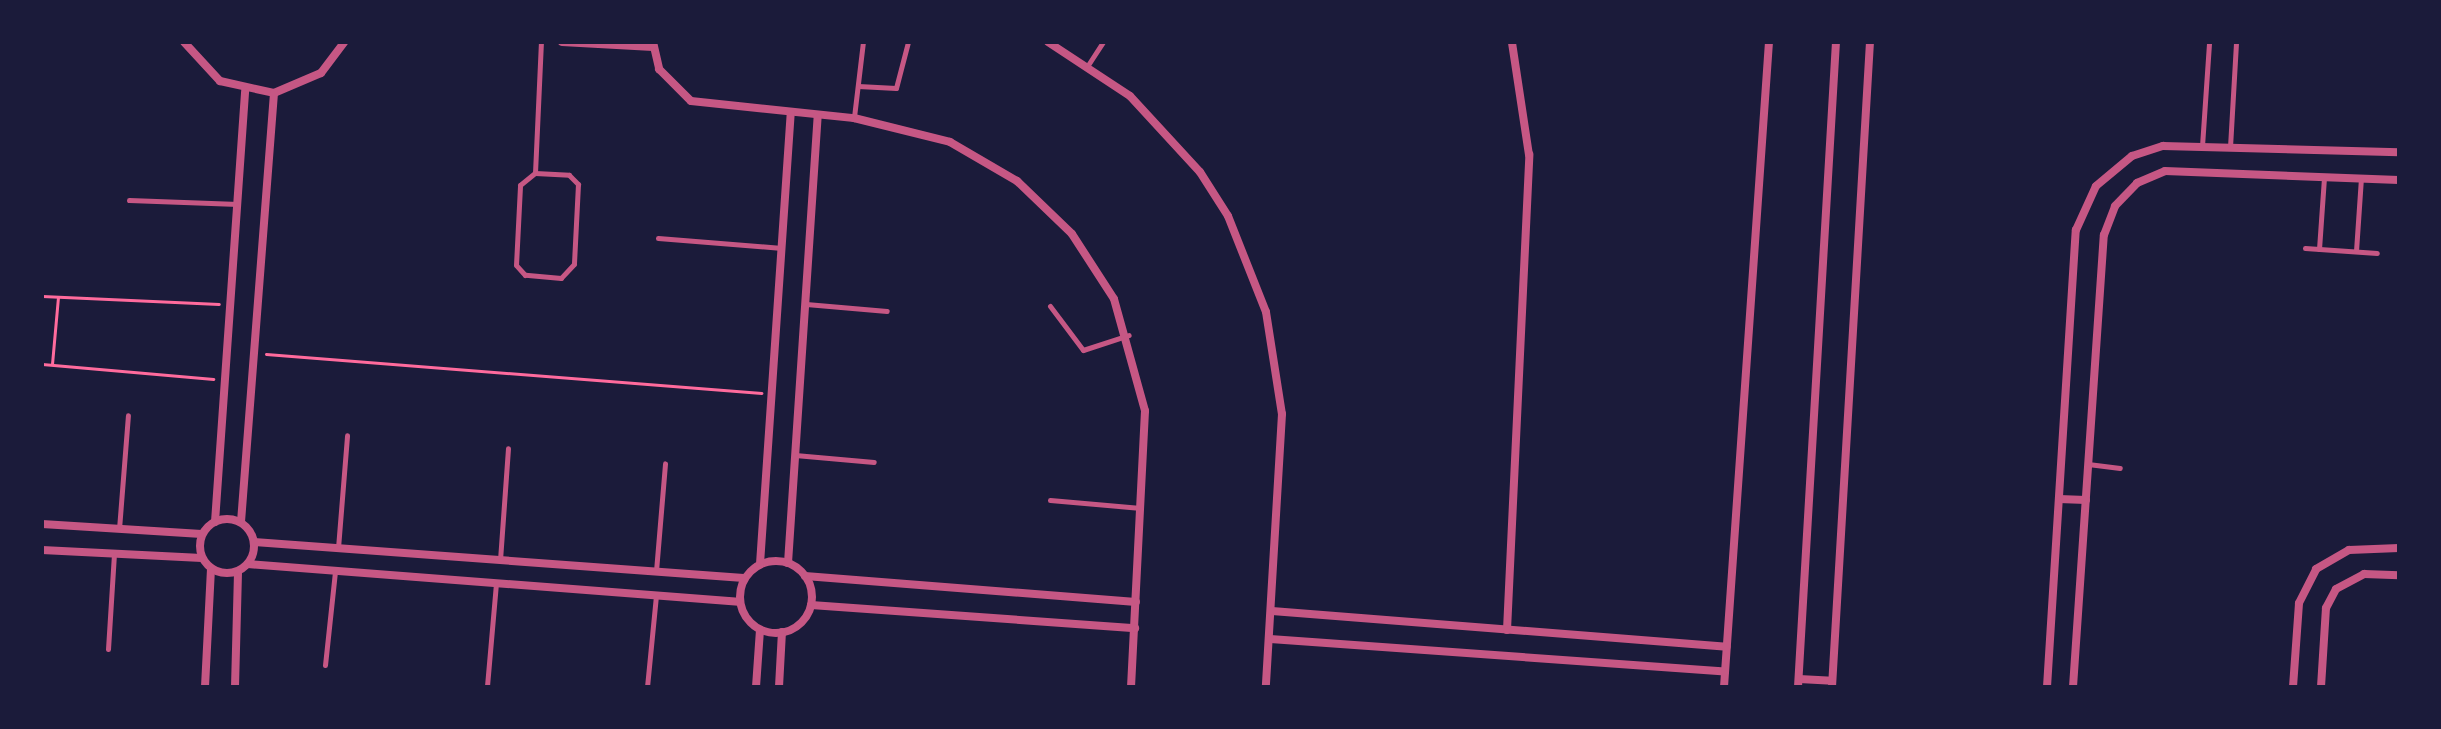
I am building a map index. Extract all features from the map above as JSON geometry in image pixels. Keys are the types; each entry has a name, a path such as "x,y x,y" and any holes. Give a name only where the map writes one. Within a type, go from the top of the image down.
{"street":[{"path":"184,42 210,73 245,91 274,93 321,73 344,42"},
{"path":"562,42 653,44 659,69 691,101 854,118 950,142 1017,181 1095,266 1129,335 1145,411 1131,687"},
{"path":"1048,42 1088,65 1167,132 1200,172 1262,300 1282,414 1266,687"},
{"path":"1507,630 1529,155 1512,42"},
{"path":"1724,687 1769,42"},
{"path":"1836,42 1798,683 1832,684 1870,42"},
{"path":"215,522 245,91"},
{"path":"202,534 202,558 211,568 238,572 248,564 254,542 241,522 274,93"},
{"path":"760,564 791,113"},
{"path":"788,563 818,115"},
{"path":"2047,687 2080,214 2101,180 2132,156 2163,146 2399,152"},
{"path":"2073,687 2104,235 2125,193 2165,171 2399,180"},
{"path":"2059,499 2086,500"},
{"path":"42,524 202,534 215,522 241,522"},
{"path":"254,542 744,578"},
{"path":"2293,687 2299,603 2316,569 2349,550 2399,548"},
{"path":"42,550 202,558"},
{"path":"756,687 760,630 739,602 744,578 760,564 788,563 805,576 1136,602"},
{"path":"248,564 739,602"},
{"path":"205,687 211,568"},
{"path":"235,687 238,572"},
{"path":"2321,687 2326,608 2336,589 2364,574 2399,575"},
{"path":"760,630 782,632 802,623 811,605 805,576"},
{"path":"811,605 1135,628"},
{"path":"1272,611 1727,647"},
{"path":"779,687 782,632"},
{"path":"1270,639 1725,672"}],"lane":[{"path":"535,173 569,175 578,184 574,264 561,278 525,275 516,265 520,185 535,173 541,42"},
{"path":"854,118 863,42"},
{"path":"858,86 896,88 908,42"},
{"path":"1088,65 1103,42"},
{"path":"2202,146 2209,42"},
{"path":"2230,147 2236,42"},
{"path":"2319,249 2324,177"},
{"path":"2356,251 2361,178"},
{"path":"129,200 239,204"},
{"path":"658,238 782,248"},
{"path":"2305,248 2377,253"},
{"path":"806,304 887,311"},
{"path":"1050,306 1083,350 1129,335"},
{"path":"119,529 128,415"},
{"path":"338,548 347,435"},
{"path":"500,560 508,448"},
{"path":"795,455 874,462"},
{"path":"656,571 665,463"},
{"path":"2088,464 2120,468"},
{"path":"1050,500 1142,509"},
{"path":"108,649 114,554"},
{"path":"325,665 335,571"},
{"path":"487,686 496,584"},
{"path":"647,687 656,596"}],"path":[{"path":"42,296 231,305"},
{"path":"52,364 58,297"},
{"path":"254,353 772,393"},
{"path":"42,364 225,380"}]}
